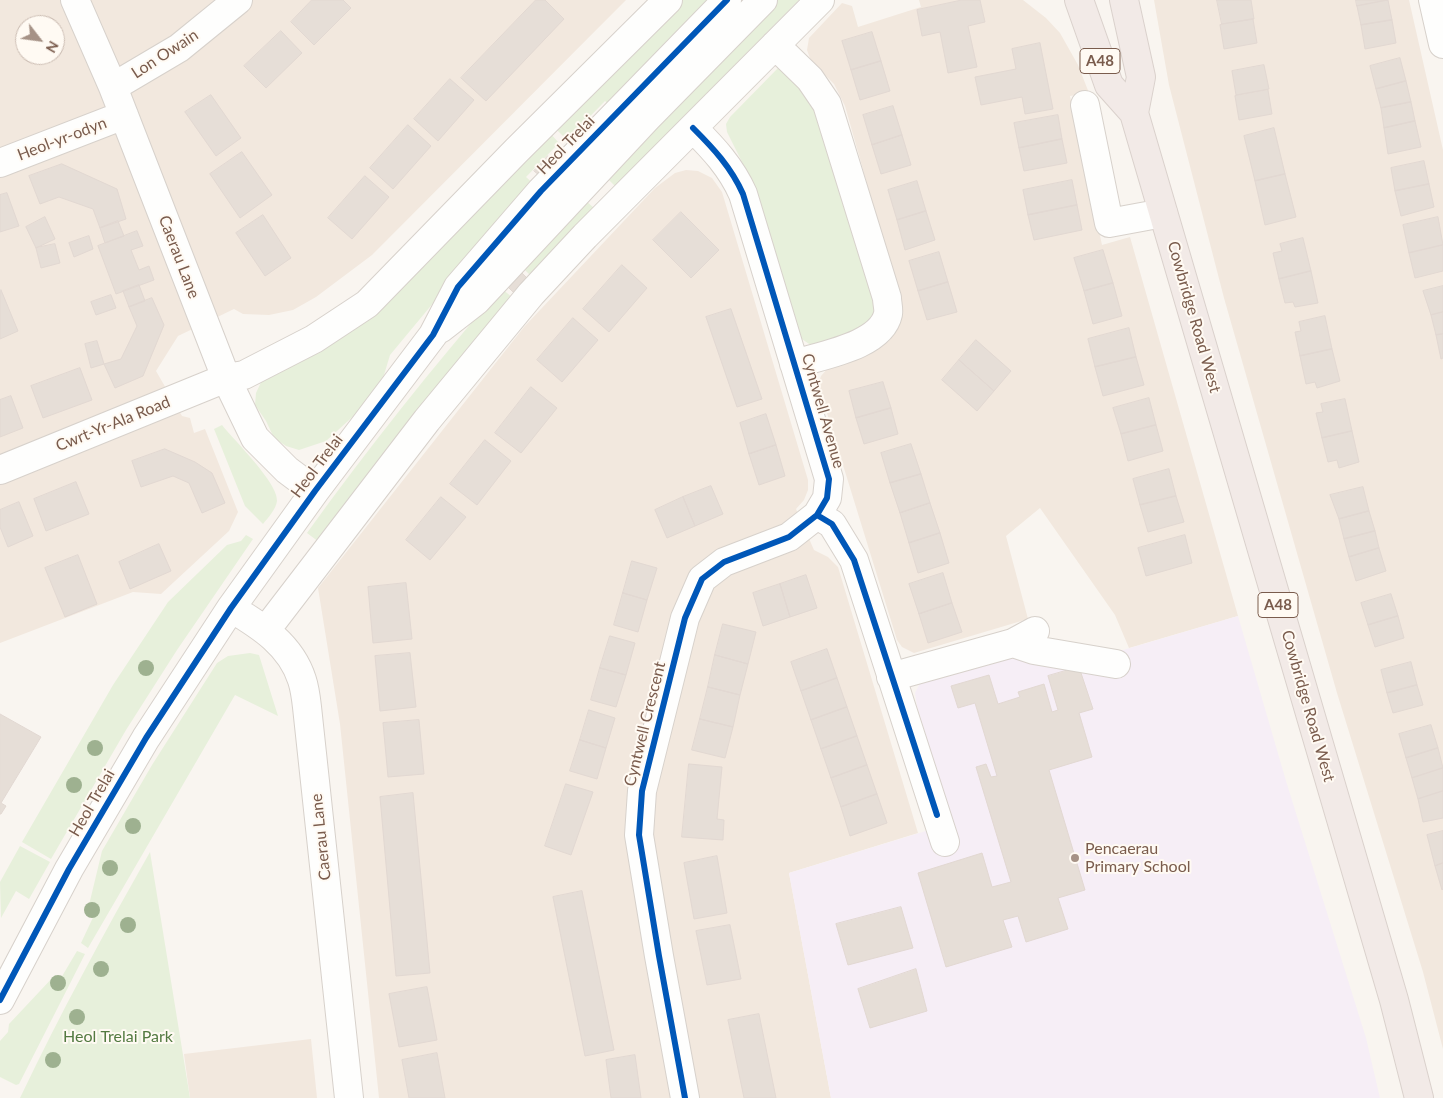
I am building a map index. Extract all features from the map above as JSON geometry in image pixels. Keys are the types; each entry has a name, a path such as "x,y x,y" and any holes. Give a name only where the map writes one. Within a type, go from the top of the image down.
{"highway":[{"name":"Cowbridge Road West","path":"1080,0 1109,85 1134,113 1394,1000 1419,1098"},
{"name":"Cowbridge Road West","path":"1124,0 1141,77 1134,113"}],"street":[{"name":"Caerau Lane","path":"75,0 113,87 226,378 255,438 287,470 315,491"},
{"name":"Lon Owain","path":"113,87 179,48 238,0"},
{"name":"Heol Trelai","path":"226,378 244,375 314,339 366,304 668,0"},
{"name":"Heol Trelai","path":"0,1000 69,870 146,738 231,608 315,491 433,335 458,287 541,191 727,0"},
{"name":"Heol Trelai","path":"433,335 476,301 627,139 763,0"},
{"path":"266,630 427,420 512,316 585,236 820,0"},
{"path":"1433,0 1443,44"},
{"name":"Cyntwell Avenue","path":"775,45 810,79 827,104 887,298 888,313 883,325 876,334 863,343 794,364"},
{"path":"1085,104 1109,223 1164,213"},
{"name":"Heol-yr-odyn","path":"0,163 124,115"},
{"name":"Cyntwell Avenue","path":"693,128 720,155 743,194 829,479 827,498 817,515"},
{"name":"Cwrt-Yr-Ala Road","path":"0,470 226,378"},
{"path":"817,515 832,524 854,560 937,815 944,842"},
{"name":"Cyntwell Crescent","path":"686,1098 659,956 640,835 642,791 685,618 702,579 724,562 789,537 817,515"},
{"name":"Caerau Lane","path":"231,608 266,630 280,643 294,660 303,681 349,1098"},
{"path":"891,677 1024,637 1034,650 1116,664"}],"shaded area":[{"path":"0,0 626,0 372,255 316,297 293,310 269,315 243,314 234,309 178,336 156,371 182,416 190,418 194,433 205,429 238,512 229,531 161,594 133,592 0,643"},
{"path":"919,0 1023,0 1046,18 1060,33 1078,65 1089,93 1070,96 1102,245 1130,237 1238,616 1129,648 1115,615 1040,508 1006,536 1028,619 914,653 902,647 897,640 818,384 821,376 828,368 876,350 890,340 897,328 900,312 898,293 845,106 834,84 811,61 807,50 809,38 842,3 852,6 858,27 921,7"},
{"path":"1154,0 1409,0 1443,150 1443,1049 1423,972 1337,693 1224,298 1169,85"},
{"path":"686,170 698,171 712,178 722,192 808,480 808,490 804,500 796,509 814,550 828,557 838,567 918,833 789,873 831,1098 379,1098 340,724 318,588 524,327 655,188 675,173"},
{"name":"Pencaerau Primary School","path":"1238,616 1286,781 1366,1038 1380,1098 831,1098 789,873 952,823 917,706 915,693 919,685 926,677 1001,656 1103,656"},
{"path":"311,1039 317,1098 190,1098 184,1054"}],"green space":[{"path":"682,0 717,0 611,106 605,101 571,136 564,137 555,128"},
{"path":"775,0 799,0 615,186 603,174"},
{"path":"778,68 789,71 811,93 878,297 872,326 812,346 799,337 746,170 727,132 726,124 730,117"},
{"path":"550,133 559,143 526,177 536,186 390,355 384,375 359,411 326,441 299,450 286,446 274,438 266,421 255,405 256,393 263,378"},
{"path":"582,197 596,210 532,277 520,265"},
{"path":"501,288 513,298 319,542 307,533 401,408"},
{"path":"222,425 264,473 276,493 277,501 275,507 263,524 245,506 214,429"},
{"path":"246,535 253,539 177,650 126,730 51,859 22,842 113,685 168,602 227,545 241,541"},
{"path":"250,653 259,655 278,716 235,695 88,948 81,943 97,909 89,905 102,851 152,765 217,663 228,656"},
{"path":"20,846 50,862 29,899 16,891 1,918 0,882"},
{"name":"Heol Trelai Park","path":"150,852 190,1098 20,1098 83,974"},
{"path":"77,951 85,954 19,1084 16,1085 0,1077 0,1041 8,1032 9,1024 55,975 61,978"}],"building":[{"path":"312,0 343,0 351,8 314,45 291,22"},
{"path":"536,0 545,0 564,19 486,101 461,78"},
{"path":"962,0 980,0 985,22 968,26 977,67 948,73 940,32 922,36 917,10"},
{"path":"1217,0 1251,0 1254,19 1222,24"},
{"path":"1356,0 1388,0 1357,6"},
{"path":"1388,0 1392,20 1361,25 1357,6"},
{"path":"1253,19 1257,43 1224,49 1220,25"},
{"path":"1392,20 1396,43 1365,49 1361,25"},
{"path":"281,31 302,53 266,88 244,66"},
{"path":"872,32 881,61 851,70 842,41"},
{"path":"1040,43 1053,109 1025,114 1022,97 981,105 975,77 1016,69 1012,49"},
{"path":"1400,58 1406,81 1376,89 1370,66"},
{"path":"881,61 890,91 860,100 851,70"},
{"path":"1264,65 1269,89 1236,95 1232,71"},
{"path":"450,79 474,100 438,141 414,119"},
{"path":"1406,81 1411,102 1381,108 1376,89"},
{"path":"1268,90 1272,114 1239,120 1235,96"},
{"path":"211,95 241,138 216,156 185,112"},
{"path":"1411,102 1415,121 1384,128 1381,108"},
{"path":"893,106 902,135 872,145 863,115"},
{"path":"1058,115 1062,139 1019,148 1014,123"},
{"path":"1415,121 1421,147 1388,154 1384,128"},
{"path":"408,125 431,146 393,189 370,168"},
{"path":"1274,128 1285,174 1255,181 1244,136"},
{"path":"902,135 911,165 881,174 872,145"},
{"path":"1062,139 1067,163 1024,171 1019,148"},
{"path":"242,152 272,195 240,218 210,174"},
{"path":"548,156 554,162 540,176 534,171"},
{"path":"1424,161 1429,184 1395,191 1391,168"},
{"path":"62,164 117,189 126,219 100,228 93,209 59,197 40,204 29,176"},
{"path":"1285,174 1296,217 1265,225 1255,181"},
{"path":"365,176 389,197 352,239 328,218"},
{"path":"1072,180 1077,205 1028,215 1023,190"},
{"path":"917,181 926,211 897,220 888,190"},
{"path":"1429,184 1434,207 1401,216 1395,191"},
{"path":"7,193 19,226 0,232 0,195"},
{"path":"1077,205 1082,230 1034,240 1028,215"},
{"path":"926,211 935,240 905,250 897,220"},
{"path":"681,212 719,250 691,278 653,240"},
{"path":"263,215 291,258 265,276 236,233"},
{"path":"45,217 55,239 36,248 26,227"},
{"path":"1438,217 1443,245 1409,253 1403,225"},
{"path":"118,221 124,236 105,243 100,228"},
{"path":"137,231 143,246 131,250 139,270 149,266 154,280 116,294 98,246"},
{"path":"89,236 93,249 74,257 69,243"},
{"path":"1303,238 1311,271 1279,279 1273,253 1282,251 1280,244"},
{"path":"55,244 60,263 41,268 36,248"},
{"path":"1443,245 1443,271 1415,278 1409,253"},
{"path":"1103,250 1113,283 1084,291 1074,258"},
{"path":"939,252 948,282 918,291 909,261"},
{"path":"622,265 647,288 609,332 583,309"},
{"path":"1311,271 1318,303 1295,307 1293,302 1285,303 1279,279"},
{"path":"521,272 527,278 514,293 508,287"},
{"path":"948,282 957,312 927,320 918,291"},
{"path":"1113,283 1122,316 1093,324 1084,291"},
{"path":"139,285 145,301 129,307 123,291"},
{"path":"1443,286 1443,312 1431,315 1423,291"},
{"path":"0,291 18,331 0,339"},
{"path":"111,295 116,308 96,315 91,302"},
{"path":"152,298 164,325 143,376 115,388 104,364 121,359 137,326 129,307"},
{"path":"731,309 762,399 737,407 706,317"},
{"path":"1443,312 1443,334 1436,335 1431,315"},
{"path":"1325,316 1332,349 1300,356 1295,332 1301,331 1299,322"},
{"path":"573,318 598,340 562,382 537,360"},
{"path":"1129,328 1136,357 1095,367 1088,339"},
{"path":"1443,334 1443,358 1441,359 1436,335"},
{"path":"976,340 1011,371 994,391 959,360"},
{"path":"97,341 104,364 91,368 85,344"},
{"path":"1332,349 1340,381 1317,388 1315,382 1306,384 1300,356"},
{"path":"1136,357 1144,385 1103,396 1095,367"},
{"path":"959,360 994,391 977,411 942,380"},
{"path":"80,368 92,400 43,418 31,386"},
{"path":"883,382 891,408 856,418 849,391"},
{"path":"531,387 557,408 521,453 495,433"},
{"path":"11,396 23,428 0,437 0,400"},
{"path":"1149,398 1156,425 1121,434 1113,408"},
{"path":"1345,399 1352,431 1322,438 1316,413 1323,412 1321,404"},
{"path":"891,408 898,434 864,444 856,418"},
{"path":"766,414 776,445 749,454 740,423"},
{"path":"1156,425 1163,451 1128,461 1121,434"},
{"path":"1352,431 1359,462 1339,468 1337,460 1328,462 1322,438"},
{"path":"485,440 511,461 477,505 450,484"},
{"path":"911,444 921,474 890,483 881,453"},
{"path":"776,445 785,476 759,485 749,454"},
{"path":"165,449 195,462 212,473 225,503 202,513 189,483 173,476 141,487 132,461"},
{"path":"1169,469 1176,496 1140,505 1133,479"},
{"path":"921,474 930,503 900,513 890,483"},
{"path":"76,482 89,514 46,531 34,499"},
{"path":"711,486 723,514 695,526 683,497"},
{"path":"1363,487 1369,511 1339,519 1330,495"},
{"path":"1176,496 1184,522 1148,532 1140,505"},
{"path":"441,497 466,517 430,560 406,540"},
{"path":"683,497 695,526 667,538 655,510"},
{"path":"19,502 33,536 8,547 0,527 0,510"},
{"path":"930,503 940,533 909,543 900,513"},
{"path":"1369,511 1375,531 1344,539 1339,519"},
{"path":"1375,531 1379,548 1349,557 1344,539"},
{"path":"940,533 949,563 918,573 909,543"},
{"path":"1185,535 1192,563 1146,576 1138,548"},
{"path":"159,544 171,571 130,589 119,562"},
{"path":"1379,548 1386,571 1356,581 1349,557"},
{"path":"78,555 97,604 65,617 45,568"},
{"path":"632,561 657,568 647,600 623,593"},
{"path":"943,573 952,603 919,614 909,584"},
{"path":"806,575 817,608 790,617 780,584"},
{"path":"406,583 412,639 373,643 368,587"},
{"path":"780,584 790,617 763,626 753,593"},
{"path":"623,593 647,600 638,632 614,625"},
{"path":"1391,594 1398,616 1368,625 1361,603"},
{"path":"952,603 962,632 928,643 919,614"},
{"path":"1398,616 1404,638 1375,647 1368,625"},
{"path":"723,624 756,632 748,664 715,655"},
{"path":"610,636 635,643 626,675 600,668"},
{"path":"827,649 837,678 801,691 791,662"},
{"path":"410,653 416,707 380,711 375,656"},
{"path":"715,655 748,664 740,695 708,687"},
{"path":"1411,662 1417,685 1387,693 1381,670"},
{"path":"1079,667 1093,709 1079,713 1092,757 1049,770 1085,890 1058,898 1068,929 1026,942 1018,916 1003,920 1012,947 946,967 918,873 982,853 992,887 1011,882 976,767 986,764 991,777 997,776 975,703 958,708 951,686 989,675 998,704 1020,697 1018,692 1044,684 1052,712 1058,710 1048,676"},
{"path":"600,668 626,675 616,707 591,700"},
{"path":"837,678 847,707 811,720 801,691"},
{"path":"1417,685 1423,705 1393,713 1387,693"},
{"path":"708,687 740,695 733,727 700,719"},
{"path":"847,707 857,736 821,749 811,720"},
{"path":"589,710 615,718 606,748 580,740"},
{"path":"0,714 41,737 1,803 6,806 1,814 0,814"},
{"path":"700,719 733,727 725,758 692,750"},
{"path":"419,720 424,774 388,777 383,723"},
{"path":"1431,725 1438,748 1406,758 1399,734"},
{"path":"857,736 867,765 831,778 821,749"},
{"path":"580,740 606,748 597,779 570,771"},
{"path":"1438,748 1443,768 1412,778 1406,758"},
{"path":"689,764 722,767 717,819 724,820 723,840 682,837"},
{"path":"867,765 877,794 841,807 831,778"},
{"path":"1443,768 1443,791 1418,799 1412,778"},
{"path":"566,784 593,792 571,855 545,846"},
{"path":"1443,791 1443,818 1423,822 1418,799"},
{"path":"413,793 430,973 396,976 380,797"},
{"path":"877,794 887,823 850,836 841,807"},
{"path":"1443,831 1443,863 1435,866 1427,835"},
{"path":"717,856 727,913 694,919 684,863"},
{"path":"1443,863 1443,889 1442,890 1435,866"},
{"path":"582,891 614,1050 585,1056 553,897"},
{"path":"901,907 913,948 848,965 836,924"},
{"path":"730,925 741,979 707,985 696,931"},
{"path":"916,969 927,1011 870,1028 858,989"},
{"path":"427,987 437,1040 399,1047 389,994"},
{"path":"759,1014 776,1098 744,1098 728,1020"},
{"path":"437,1053 445,1098 409,1098 402,1060"},
{"path":"635,1055 641,1098 611,1098 606,1060"}],"cycle path":[{"path":"0,1000 69,869 146,738 231,608 315,491 433,335 458,287 541,191 727,0"},
{"path":"693,128 727,167 743,194 829,479 827,498 817,515 832,524 854,560 937,815"},
{"path":"685,1098 639,835 642,791 685,618 702,579 724,562 789,537 817,515"}],"place":[{"name":"Pencaerau Primary School","path":"1075,858"}]}
